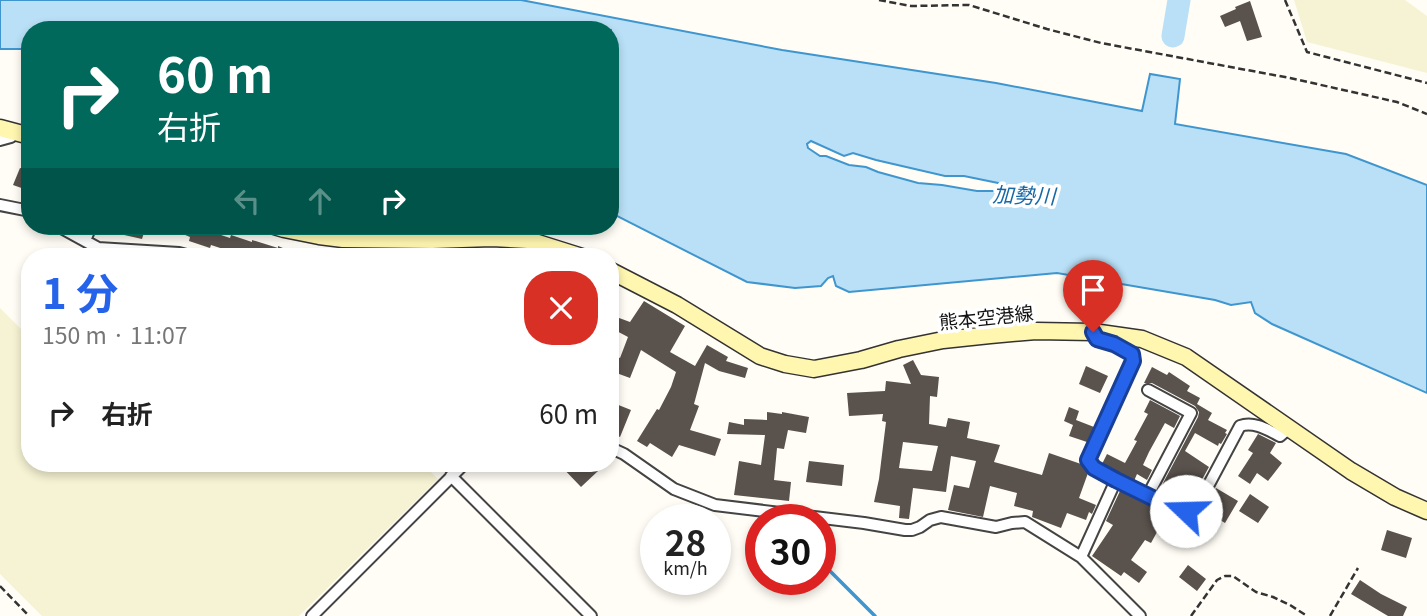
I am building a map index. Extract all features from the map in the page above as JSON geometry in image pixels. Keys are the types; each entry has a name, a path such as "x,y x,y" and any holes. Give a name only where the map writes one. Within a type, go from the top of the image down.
{"main road":[{"path":"314,235 343,239 492,238 528,240 553,248"},
{"name":"熊本空港線","path":"619,275 677,306 760,356 814,369 943,340 1036,331 1093,332 1142,339 1186,357 1288,429 1373,484 1427,511"}],"street":[{"path":"0,205 21,209"},
{"path":"74,235 99,248"},
{"path":"85,241 87,235"},
{"path":"1093,332 1097,339 1114,344 1132,354 1133,361 1088,460 1094,468 1116,480 1173,508 1186,511 1199,503 1240,426 1258,426 1280,436 1288,429"},
{"path":"1148,390 1191,413 1148,495"},
{"path":"619,452 674,489 715,505 905,530 912,530 941,517 996,527 1025,522 1081,557 1135,615"},
{"path":"312,616 456,472"},
{"path":"451,477 592,616"},
{"path":"1081,557 1116,480"}],"path":[{"path":"879,0 911,6 969,5 1101,43 1290,78 1397,102 1427,114"},
{"path":"1285,0 1307,52 1427,83"},
{"path":"1330,616 1358,568"},
{"path":"1191,616 1217,580 1225,576 1233,576 1256,592 1290,605 1307,616"},
{"path":"0,586 29,616"}],"shaded area":[{"path":"1294,0 1405,0 1427,16 1427,73 1307,42"},
{"path":"0,308 21,329 21,472 431,472 438,479 299,616 42,616 0,574"}],"water":[{"name":"加勢川","path":"0,0 521,0 782,50 996,83 1142,111 1150,74 1180,79 1175,124 1346,154 1427,185 1427,393 1272,324 1255,313 1251,302 1231,305 1057,273 849,292 836,286 833,276 821,286 795,288 747,282 619,217 619,21 21,21 21,49 0,49","holes":["811,141 844,156 853,153 945,176 964,176 1003,184 1020,191 977,191 918,183 820,156 808,148 807,144"]}],"building":[{"path":"1250,1 1262,37 1247,41 1240,21 1225,27 1220,16"},
{"path":"20,168 21,168 21,188 13,185"},
{"path":"124,235 143,235 142,239"},
{"path":"185,235 221,235 230,238 231,235 278,248 220,248 211,245 210,248 189,241 190,237"},
{"path":"644,301 685,326 670,352 695,366 707,345 728,357 726,361 748,368 745,378 719,371 705,363 694,404 699,406 690,430 721,439 715,456 679,445 672,457 650,443 647,447 637,441 657,409 659,410 676,372 641,350 630,378 619,374 619,358 628,337 619,332 619,318 630,322"},
{"path":"913,360 921,375 939,377 937,397 930,396 929,424 946,427 948,418 970,422 967,438 1000,445 994,462 1042,475 1049,453 1081,464 1088,473 1079,498 1096,505 1092,514 1089,512 1086,520 1067,513 1061,528 1032,517 1033,511 1014,506 1017,493 990,486 983,517 948,510 954,485 969,488 976,461 951,456 946,492 913,488 909,519 899,518 900,506 874,502 886,422 882,421 883,414 849,416 847,393 885,391 886,381 911,384 903,365","holes":["903,442 938,446 932,471 899,468"]},
{"path":"1086,366 1108,376 1100,393 1079,384"},
{"path":"1152,367 1167,375 1169,372 1190,386 1187,391 1200,398 1197,404 1212,413 1208,420 1227,430 1218,446 1195,433 1185,451 1209,467 1190,501 1181,496 1179,501 1160,494 1163,488 1161,487 1199,412 1195,406 1152,383 1144,383"},
{"path":"1150,400 1180,416 1174,428 1165,423 1149,452 1143,465 1152,470 1147,480 1137,474 1134,481 1102,464 1107,454 1125,463 1148,414 1144,412"},
{"path":"619,405 631,410 619,437"},
{"path":"1069,407 1079,411 1076,420 1094,427 1087,442 1069,436 1073,425 1064,421"},
{"path":"767,412 809,417 806,433 788,430 784,449 777,448 774,480 791,482 789,501 734,495 739,461 761,465 765,435 727,434 729,422 744,425 744,419 767,420"},
{"path":"1258,434 1276,443 1270,453 1282,463 1268,481 1257,473 1250,484 1238,476 1253,453 1248,450"},
{"path":"809,461 844,465 842,486 806,482"},
{"path":"567,472 597,472 581,487"},
{"path":"1216,488 1238,501 1225,523 1204,510"},
{"path":"1120,491 1167,514 1151,543 1145,540 1131,560 1147,572 1139,583 1124,572 1121,576 1092,556 1113,525 1106,521"},
{"path":"1250,494 1269,507 1258,523 1239,511"},
{"path":"1387,530 1412,538 1406,558 1381,550"},
{"path":"1188,565 1206,579 1197,591 1179,577"},
{"path":"1360,580 1407,607 1403,616 1388,616 1351,594"}],"waterway":[{"path":"1173,36 1179,0"},
{"path":"836,577 875,616"}],"route":[{"path":"1093,332 1097,339 1114,344 1132,354 1133,361 1088,460 1094,468 1116,480 1173,508 1186,511"}]}
